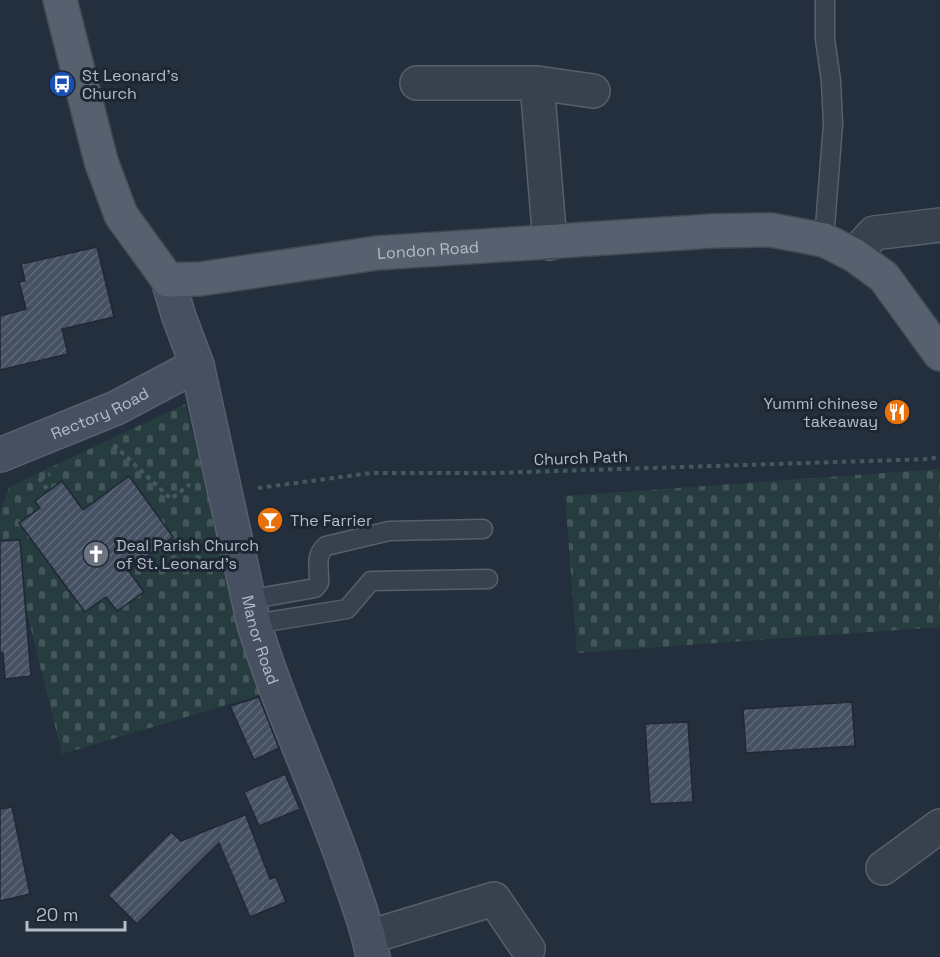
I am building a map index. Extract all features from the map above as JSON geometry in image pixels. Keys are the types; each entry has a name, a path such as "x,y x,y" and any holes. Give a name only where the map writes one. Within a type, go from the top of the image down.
{"main road":[{"path":"60,0 101,161 121,215 168,280"},
{"name":"London Road","path":"168,280 200,279 377,254 724,231 771,230 824,240 854,255 884,277 940,354"},
{"name":"Manor Road","path":"168,280 196,365 250,612 267,665 337,842 371,947"},
{"name":"Rectory Road","path":"0,455 116,408 196,365"}],"street":[{"path":"417,83 537,83 593,91"},
{"path":"537,83 550,243"},
{"path":"854,255 874,233 940,225"},
{"path":"883,868 940,826"},
{"path":"371,947 492,888 528,949"}],"lane":[{"path":"824,240 833,124 831,81 825,39 825,0"},
{"path":"250,612 315,588 319,583 320,551 326,546 389,531 483,529"},
{"path":"250,612 347,609 371,581 488,579"}],"path":[{"path":"121,438 111,443 171,499 220,478"},
{"name":"Church Path","path":"220,478 371,473 507,473 931,459 940,456"}],"green space":[{"path":"185,404 260,695 62,754 26,609 0,537 0,513 9,487"},
{"path":"940,469 940,627 577,653 565,496"}],"building":[{"path":"97,247 114,317 62,329 68,354 0,370 0,316 26,309 19,282 25,281 21,264"},
{"name":"Deal Parish Church of St. Leonard's","path":"129,476 173,537 128,570 144,592 117,611 106,597 85,612 19,523 40,508 35,501 62,481 83,510"},
{"path":"20,540 31,676 5,679 3,653 0,653 0,541"},
{"path":"259,697 279,748 254,760 230,706"},
{"path":"852,702 855,746 746,753 743,709"},
{"path":"688,722 693,802 650,804 645,724"},
{"path":"285,774 300,809 259,826 244,792"},
{"path":"12,807 30,894 0,901 0,809"},
{"path":"247,814 270,879 276,877 286,902 250,917 219,843 137,924 108,895 171,832 181,841"}],"place":[{"name":"St Leonard's Church","path":"62,84"},
{"name":"Yummi chinese takeaway","path":"897,412"},
{"name":"The Farrier","path":"270,520"},
{"name":"Deal Parish Church of St. Leonard's","path":"96,554"}]}
